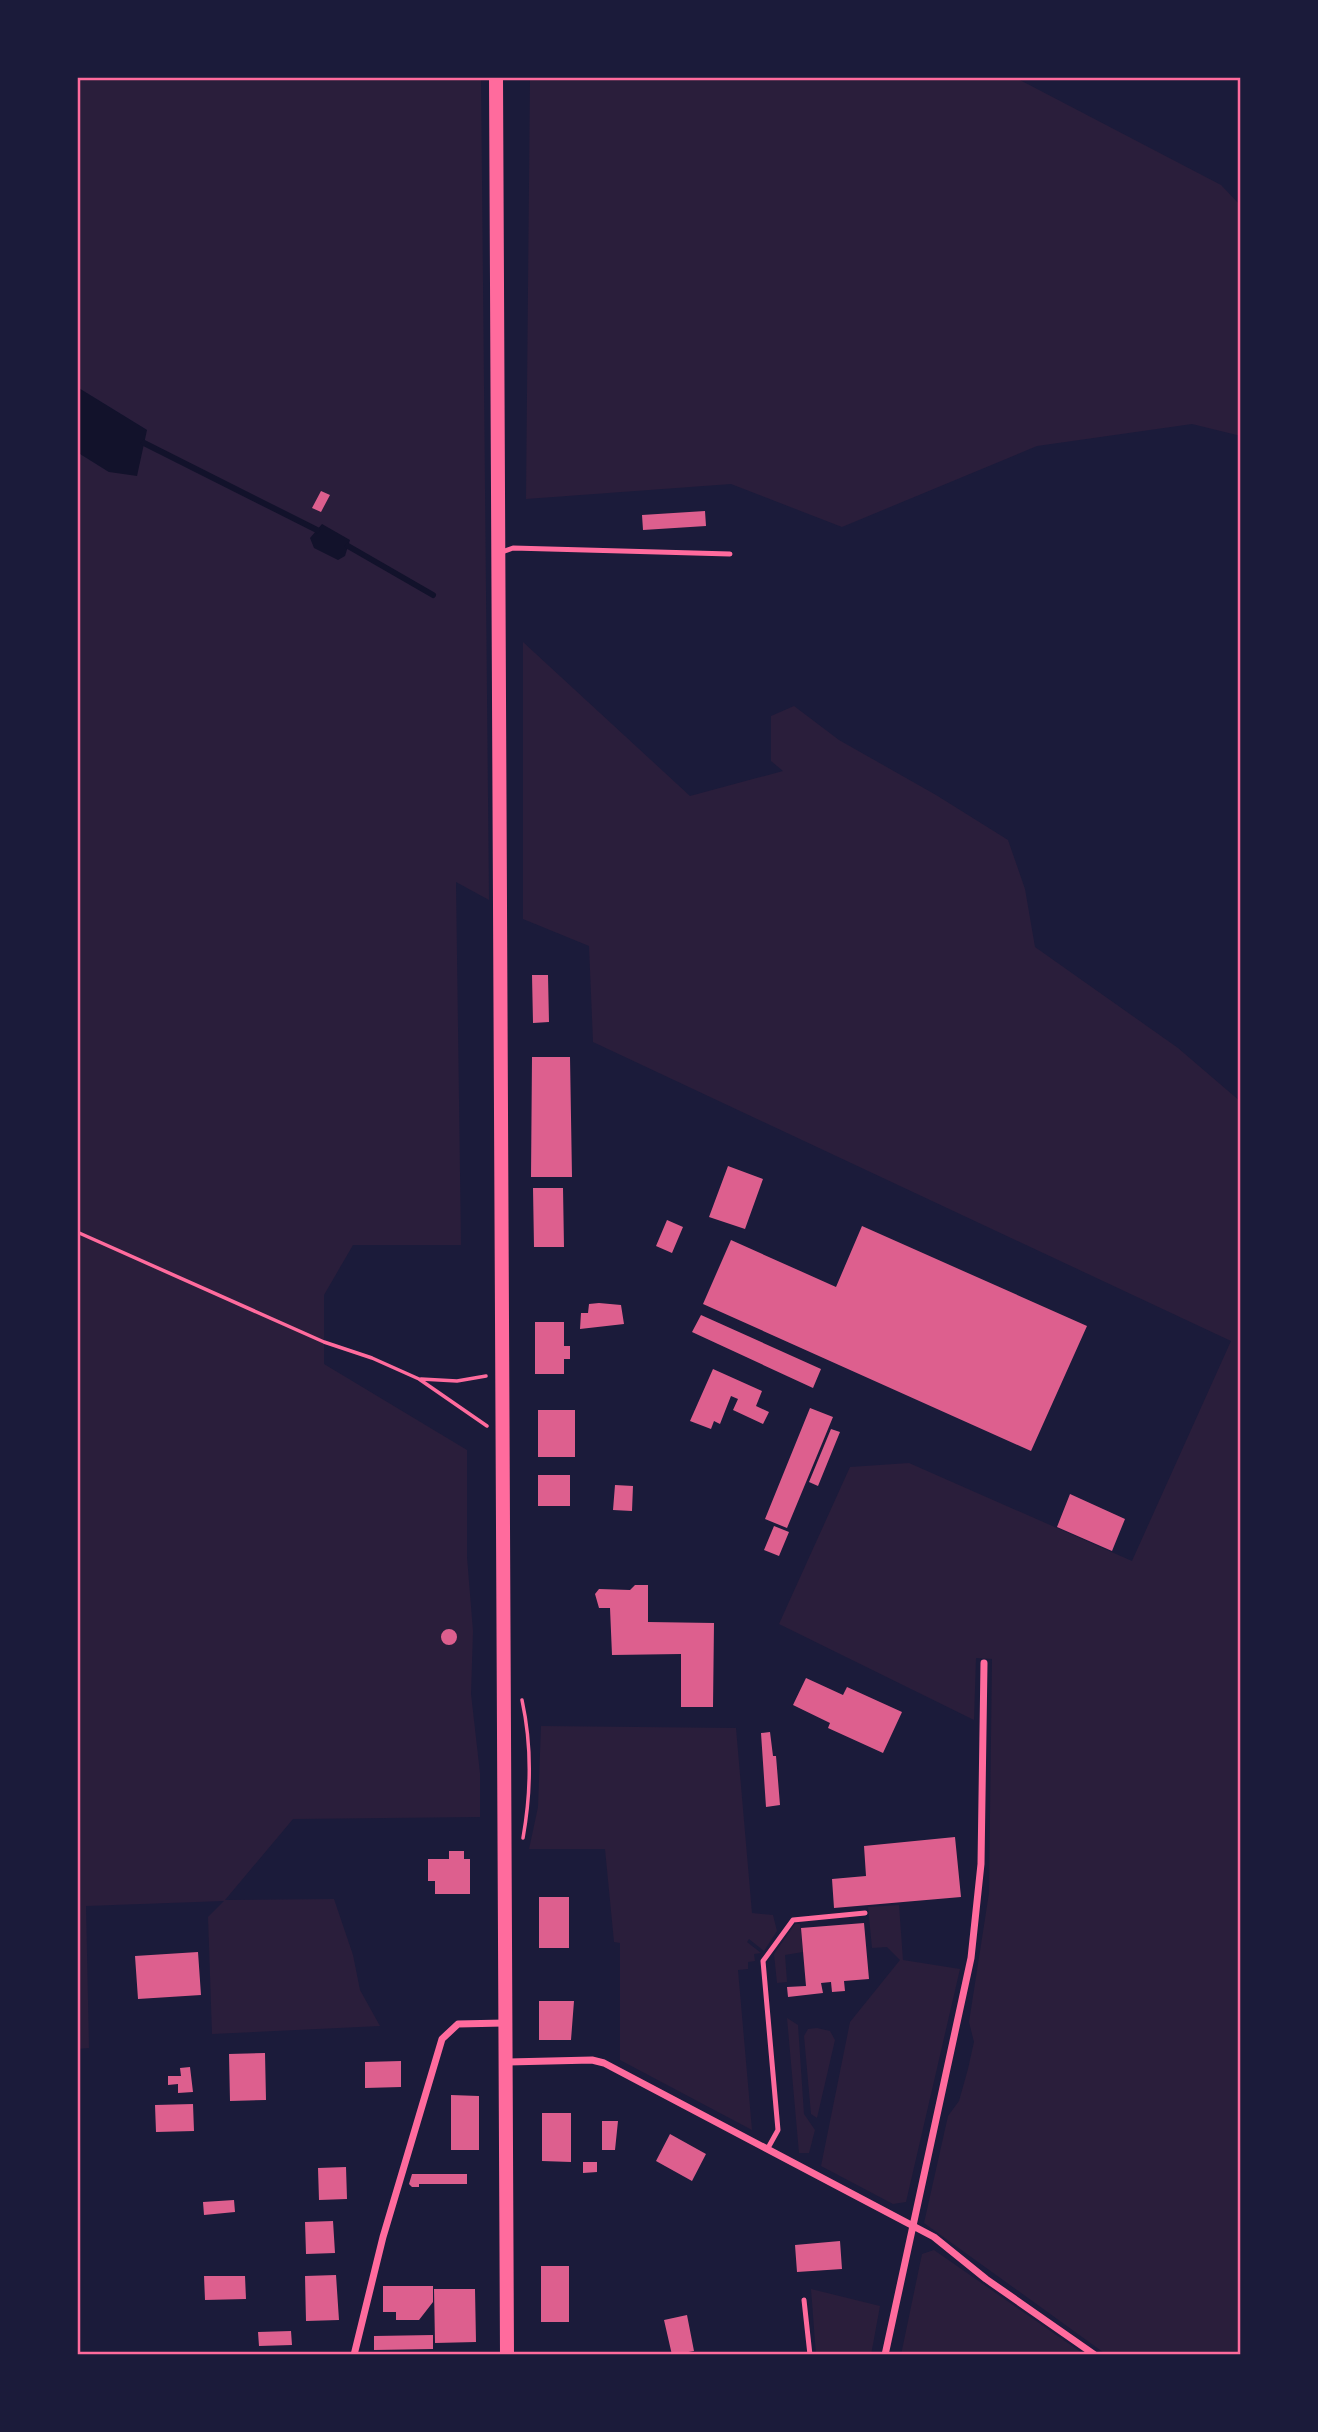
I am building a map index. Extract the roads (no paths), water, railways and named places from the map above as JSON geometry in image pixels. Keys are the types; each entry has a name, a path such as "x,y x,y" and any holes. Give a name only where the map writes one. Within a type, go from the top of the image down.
{"main road":[{"path":"496,77 507,2355"}],"street":[{"path":"885,2355 971,1958 981,1864 984,1663"},
{"path":"354,2355 439,2048 448,2030 461,2023 504,2023"},
{"path":"504,2062 598,2061 937,2239 986,2279 1095,2355"}],"lane":[{"path":"499,553 513,548 730,554"},
{"path":"768,2148 778,2130 763,1961 793,1920 865,1913"},
{"path":"804,2300 810,2355"}],"waterway":[{"path":"144,443 317,530"},
{"path":"348,546 433,595"}]}
